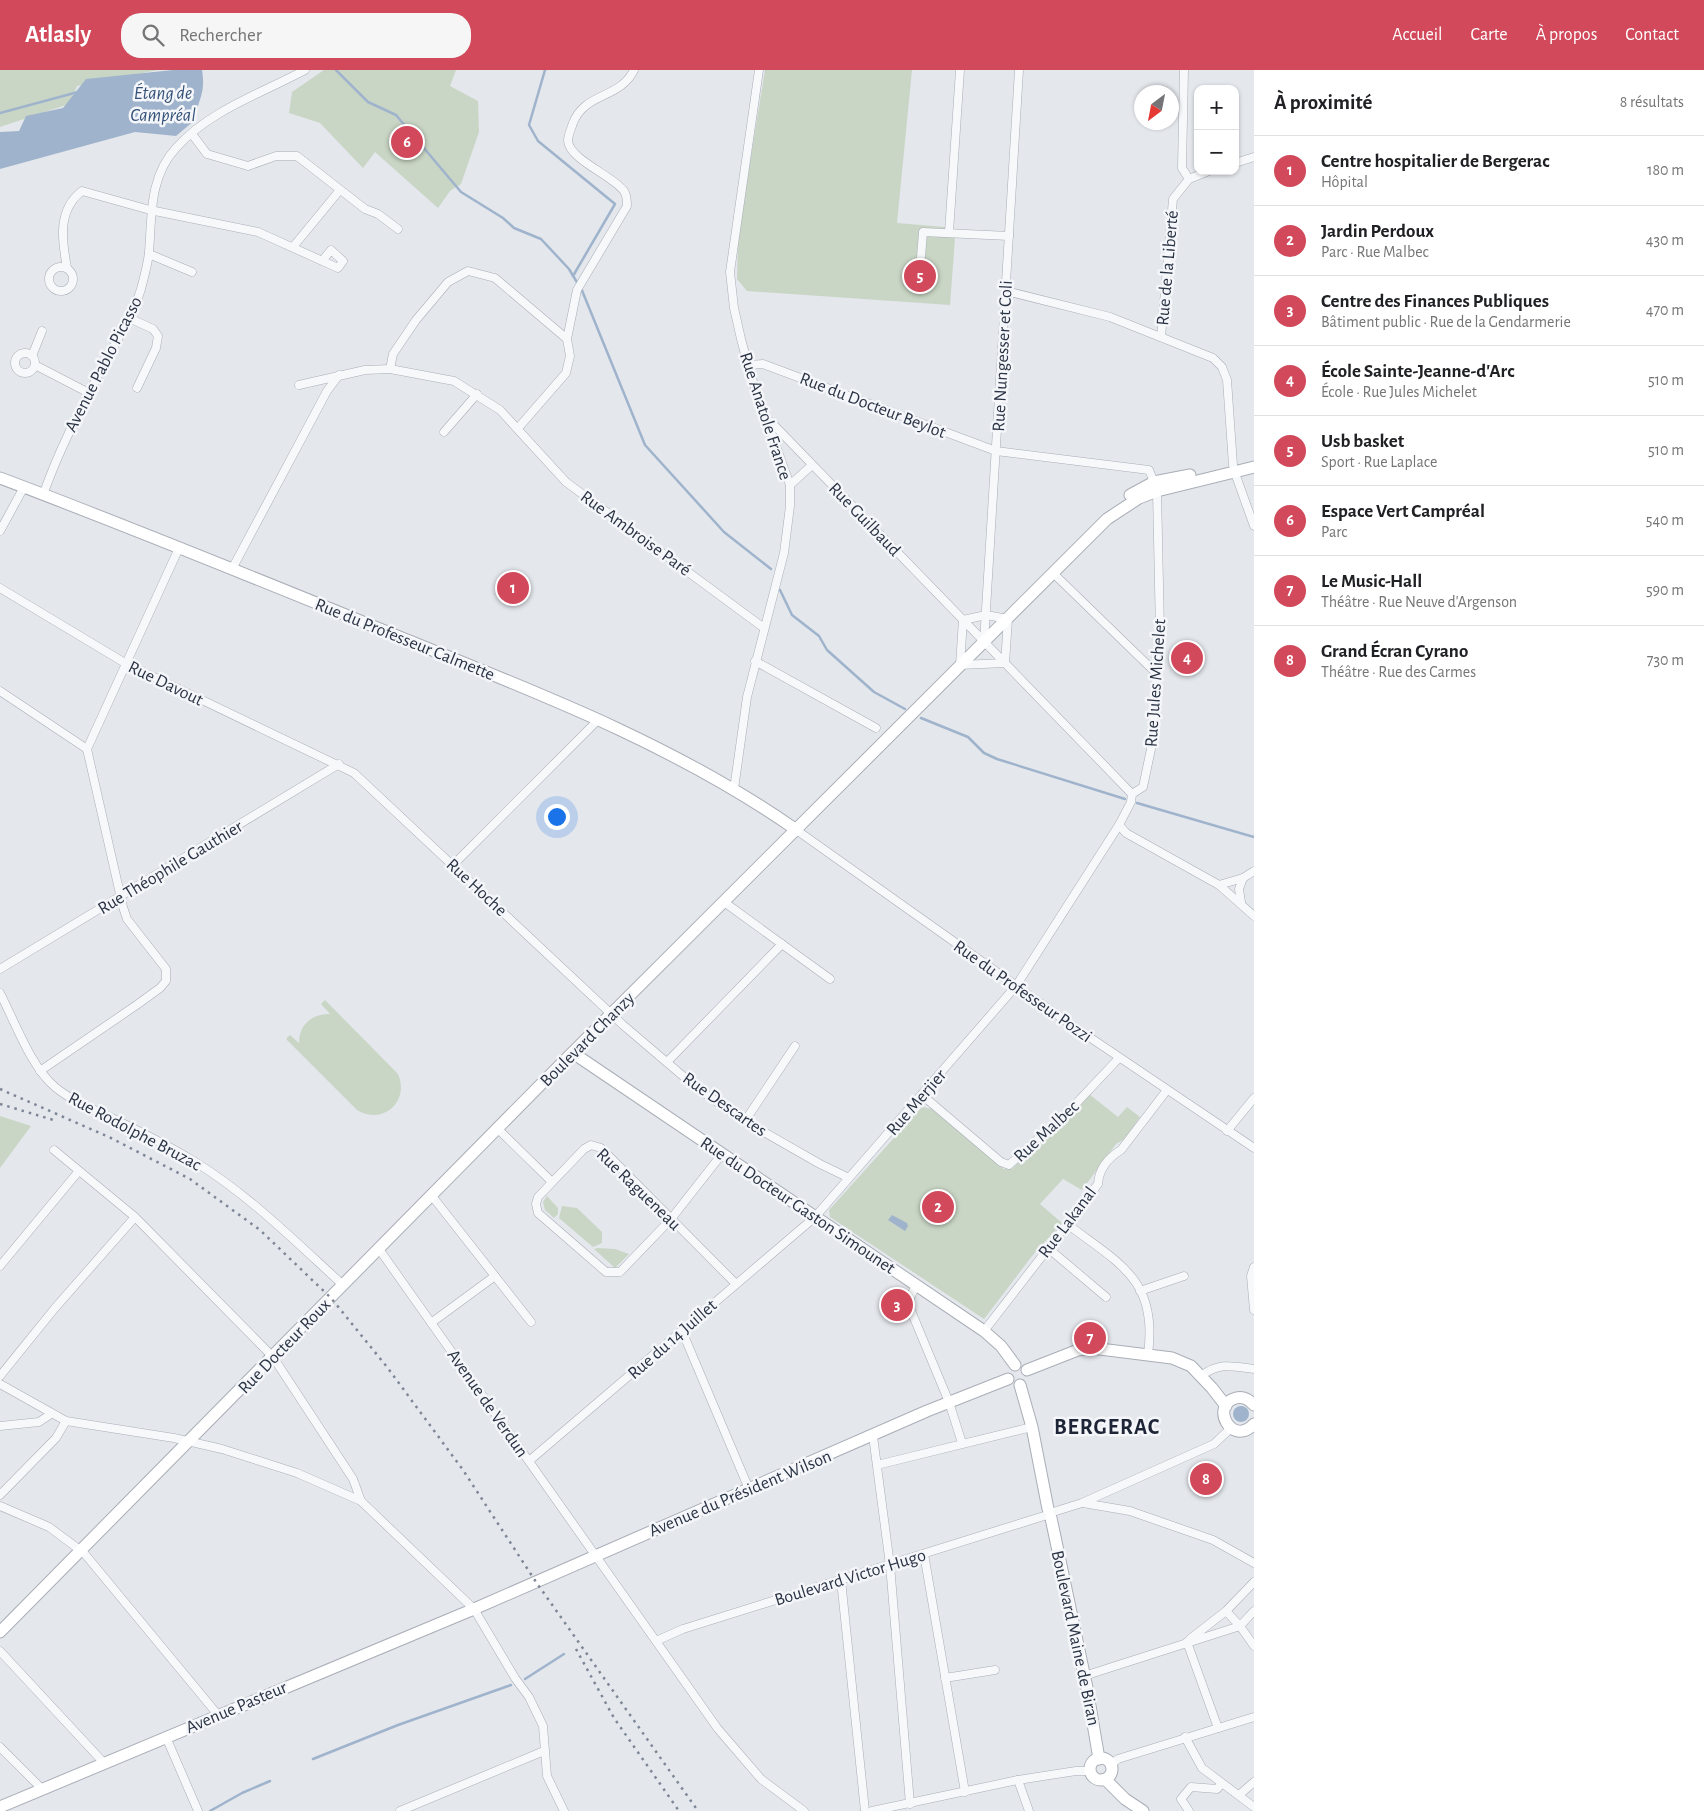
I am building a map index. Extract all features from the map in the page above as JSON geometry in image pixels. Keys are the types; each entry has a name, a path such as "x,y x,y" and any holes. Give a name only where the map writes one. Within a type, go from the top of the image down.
{"main road":[{"path":"1234,469 1254,460"},
{"path":"1234,469 1254,467"},
{"name":"Boulevard Chanzy","path":"379,1249 795,829 1008,619 1107,519 1112,509 1130,495 1155,487 1234,469"},
{"name":"Rue du Professeur Calmette","path":"0,478 503,678 651,744 734,789 795,829"},
{"name":"Rue du Docteur Gaston Simounet","path":"573,1053 984,1330 1001,1346 1015,1365"},
{"name":"Rue Docteur Roux","path":"0,1632 379,1249"},
{"path":"1027,1370 1078,1350 1092,1348 1148,1354 1182,1361 1230,1402 1252,1401"},
{"path":"1015,1365 1022,1365 1027,1370 1027,1379 1020,1385 1013,1384 1008,1379 1008,1370 1015,1365"},
{"name":"Avenue du Président Wilson","path":"474,1609 949,1402 1008,1379"},
{"name":"Boulevard Maine de Biran","path":"1020,1385 1032,1427 1084,1676 1099,1758"},
{"path":"1230,1402 1224,1415 1230,1428 1244,1431 1254,1425"},
{"name":"Avenue Pasteur","path":"0,1807 474,1609"},
{"path":"1099,1758 1106,1760 1110,1765 1110,1774 1105,1779 1096,1779 1090,1771 1091,1764 1099,1758"},
{"path":"1105,1779 1125,1799 1143,1811"}],"street":[{"name":"Avenue Pablo Picasso","path":"43,495 61,446 129,318 141,290 149,254 150,210 159,174 176,148 192,134 239,102 306,70"},
{"path":"518,427 566,373 570,356 568,339 577,290 627,206 625,192 576,154 568,146 568,136 580,110 587,103 624,86 634,70"},
{"name":"Rue Anatole France","path":"734,789 755,661 789,530 790,485 749,365 734,308 730,272 759,70"},
{"path":"949,232 960,70"},
{"name":"Rue Nungesser et Coli","path":"984,642 1019,70"},
{"path":"1184,70 1182,168 1189,180"},
{"path":"192,134 207,154 248,166 276,156 296,156 339,191 365,209 378,214 398,229"},
{"path":"1239,162 1254,157"},
{"name":"Rue de la Liberté","path":"1200,175 1189,180 1172,199 1161,337 1213,358 1222,367 1226,380 1234,469 1254,526"},
{"path":"66,268 62,226 72,199 82,191 150,210 258,232 322,261"},
{"path":"293,247 339,191"},
{"path":"921,257 923,232 1009,236"},
{"path":"149,254 192,272"},
{"path":"390,369 393,354 416,320 448,282 468,271 496,278 568,339"},
{"path":"1006,291 1097,313 1161,337"},
{"path":"129,318 153,330 158,336 156,348 137,388"},
{"path":"42,331 32,356 35,365 89,393"},
{"path":"32,356 26,353 20,354 16,359 16,366 20,371 26,373 32,371 35,365"},
{"name":"Rue du Docteur Beylot","path":"749,365 763,364 996,451 1149,470 1155,487"},
{"name":"Rue Ambroise Paré","path":"299,386 339,375 390,369 454,381 500,410 518,427 566,482 764,628"},
{"path":"232,569 312,417 339,375"},
{"path":"444,432 477,394"},
{"name":"Rue Guilbaud","path":"767,419 1132,794"},
{"path":"790,485 812,465"},
{"path":"0,531 24,487"},
{"name":"Rue Jules Michelet","path":"1016,986 1118,825 1131,802 1132,794 1142,787 1151,749 1160,632 1155,487"},
{"path":"40,1071 138,1004 160,988 166,980 166,969 127,919 88,760 87,749 179,548"},
{"path":"1053,573 1156,673"},
{"name":"Rue Davout","path":"0,588 125,663 339,764"},
{"path":"986,614 1008,619 1005,663 960,666 963,620 986,614"},
{"path":"755,661 876,728"},
{"path":"0,691 87,749"},
{"path":"453,865 598,720"},
{"name":"Rue Hoche","path":"339,764 354,773 613,1014"},
{"name":"Rue Théophile Gauthier","path":"0,969 339,764"},
{"path":"1118,825 1126,833 1219,885 1241,902 1254,916"},
{"name":"Rue du Professeur Pozzi","path":"795,829 1119,1058 1254,1148"},
{"path":"1219,885 1243,878 1254,871"},
{"path":"1241,902 1239,889 1243,878"},
{"path":"724,902 830,979"},
{"path":"667,1062 782,944"},
{"name":"Rue Merjier","path":"815,1217 1016,986"},
{"name":"Rue Rodolphe Bruzac","path":"0,994 40,1071 54,1087 72,1100 156,1140 192,1160 229,1185 265,1214 343,1285"},
{"name":"Rue Descartes","path":"613,1014 703,1093 745,1121 820,1164 849,1178"},
{"path":"745,1121 795,1046"},
{"name":"Rue Malbec","path":"922,1095 1000,1162 1006,1165 1013,1164 1119,1058"},
{"name":"Rue Lakanal","path":"984,1330 1098,1184 1098,1174 1111,1156 1121,1150 1166,1090"},
{"path":"1227,1131 1254,1098"},
{"path":"498,1129 552,1182 538,1197 536,1204 538,1213 606,1272 620,1272 671,1219 722,1154"},
{"name":"Rue Ragueneau","path":"552,1182 584,1149 591,1145 600,1148 736,1284"},
{"path":"54,1150 78,1172 135,1217 273,1357 353,1479 361,1501"},
{"path":"0,1266 78,1172"},
{"path":"432,1196 531,1322"},
{"path":"0,1376 55,1308 135,1217"},
{"name":"Rue du 14 Juillet","path":"529,1462 815,1217"},
{"path":"1067,1224 1125,1267 1140,1291 1147,1303 1151,1326 1148,1354"},
{"path":"1048,1248 1106,1297"},
{"name":"Avenue de Verdun","path":"379,1249 656,1641 742,1759 761,1779 804,1811"},
{"path":"1254,1267 1251,1276 1254,1310"},
{"path":"431,1323 495,1276"},
{"path":"1140,1291 1184,1276"},
{"path":"916,1285 910,1298 909,1306 949,1402 962,1444"},
{"path":"682,1331 749,1489"},
{"path":"1201,1376 1213,1368 1225,1366 1254,1369"},
{"path":"0,1384 50,1414 66,1421 222,1449 298,1473 361,1501 474,1609 515,1678 529,1697 543,1726 547,1776 564,1811"},
{"path":"0,1426 38,1422 50,1414"},
{"path":"0,1495 56,1438 66,1421"},
{"path":"877,1465 1032,1427"},
{"name":"Boulevard Victor Hugo","path":"656,1641 683,1629 1082,1503 1214,1444 1230,1428"},
{"path":"873,1436 890,1565 910,1804"},
{"path":"1082,1503 1130,1511 1213,1540 1254,1563"},
{"path":"0,1506 49,1527 80,1550 218,1715"},
{"path":"924,1554 965,1792"},
{"path":"840,1580 865,1811"},
{"path":"1186,1642 1226,1611 1254,1582"},
{"path":"1226,1611 1240,1626 1254,1646"},
{"path":"1084,1676 1240,1626 1254,1611"},
{"path":"1186,1642 1218,1728"},
{"path":"0,1651 104,1763"},
{"path":"945,1678 994,1670"},
{"path":"1110,1765 1118,1759 1254,1717"},
{"path":"166,1737 198,1811"},
{"path":"1185,1737 1202,1768 1254,1807"},
{"path":"0,1747 42,1789"},
{"path":"400,1811 414,1808 544,1751"},
{"path":"872,1811 1018,1780 1076,1771 1090,1771"},
{"path":"1018,1780 1029,1811"},
{"path":"1239,1795 1254,1782"},
{"path":"1189,1811 1181,1799 1191,1787 1217,1789 1222,1783"}],"green space":[{"path":"0,70 158,70 77,86 69,104 0,127"},
{"path":"324,70 456,70 450,86 478,101 479,132 461,184 450,191 438,208 375,152 363,168 320,123 289,113 292,92"},
{"path":"765,70 912,70 897,223 945,227 945,237 955,238 950,305 747,291 737,279 738,237"},
{"path":"325,1000 398,1074 401,1084 400,1093 392,1108 385,1113 376,1115 357,1110 286,1039 290,1035 299,1043 301,1031 307,1022 317,1016 330,1014 321,1004"},
{"path":"1089,1094 1118,1117 1127,1107 1140,1117 1125,1139 1116,1144 1082,1190 1063,1179 1040,1204 1062,1223 1032,1256 984,1319 830,1217 829,1210 922,1107 933,1109 1004,1169 1012,1169"},
{"path":"0,1116 31,1126 0,1168"},
{"path":"547,1196 558,1208 558,1214 554,1218 545,1210 543,1202"},
{"path":"562,1206 577,1208 602,1232 602,1243 593,1247 559,1218"},
{"path":"594,1249 615,1249 629,1254 615,1268"}],"water":[{"name":"Étang de Campréal","path":"173,70 202,70 203,78 195,120 176,136 135,132 0,169 0,132 19,131 26,116 63,108 86,79"},
{"path":"892,1215 907,1223 908,1226 905,1231 888,1220"},
{"path":"1238,1406 1244,1406 1249,1411 1247,1420 1238,1422 1233,1417 1233,1411"}],"waterway":[{"path":"336,70 368,102 396,115 461,192 503,218 514,228 541,239 569,269 578,284"},
{"path":"545,70 529,125 538,141 615,204 573,276"},
{"path":"0,113 78,92"},
{"path":"581,288 645,445 724,532 771,569"},
{"path":"780,590 792,615 819,636 827,650 874,692 905,709"},
{"path":"921,718 968,737 984,753 997,759 1125,799"},
{"path":"1137,803 1254,837"},
{"path":"525,1679 564,1654"},
{"path":"313,1759 398,1725 511,1685"},
{"path":"210,1811 242,1793 270,1781"}],"railway":[{"path":"0,1089 111,1138 190,1179 260,1230 331,1298 387,1367 463,1470 536,1582 698,1811"},
{"path":"0,1104 57,1121"},
{"path":"576,1649 614,1718 679,1811"}],"place":[{"name":"Espace Vert Campréal","path":"407,142"},
{"name":"Usb basket","path":"920,276"},
{"name":"Centre hospitalier de Bergerac","path":"513,588"},
{"name":"École Sainte-Jeanne-d'Arc","path":"1187,658"},
{"name":"Jardin Perdoux","path":"938,1207"},
{"name":"Centre des Finances Publiques","path":"897,1305"},
{"name":"Le Music-Hall","path":"1090,1338"},
{"name":"Grand Écran Cyrano","path":"1206,1479"}],"district":[{"name":"BERGERAC","path":"1107,1426"}]}
